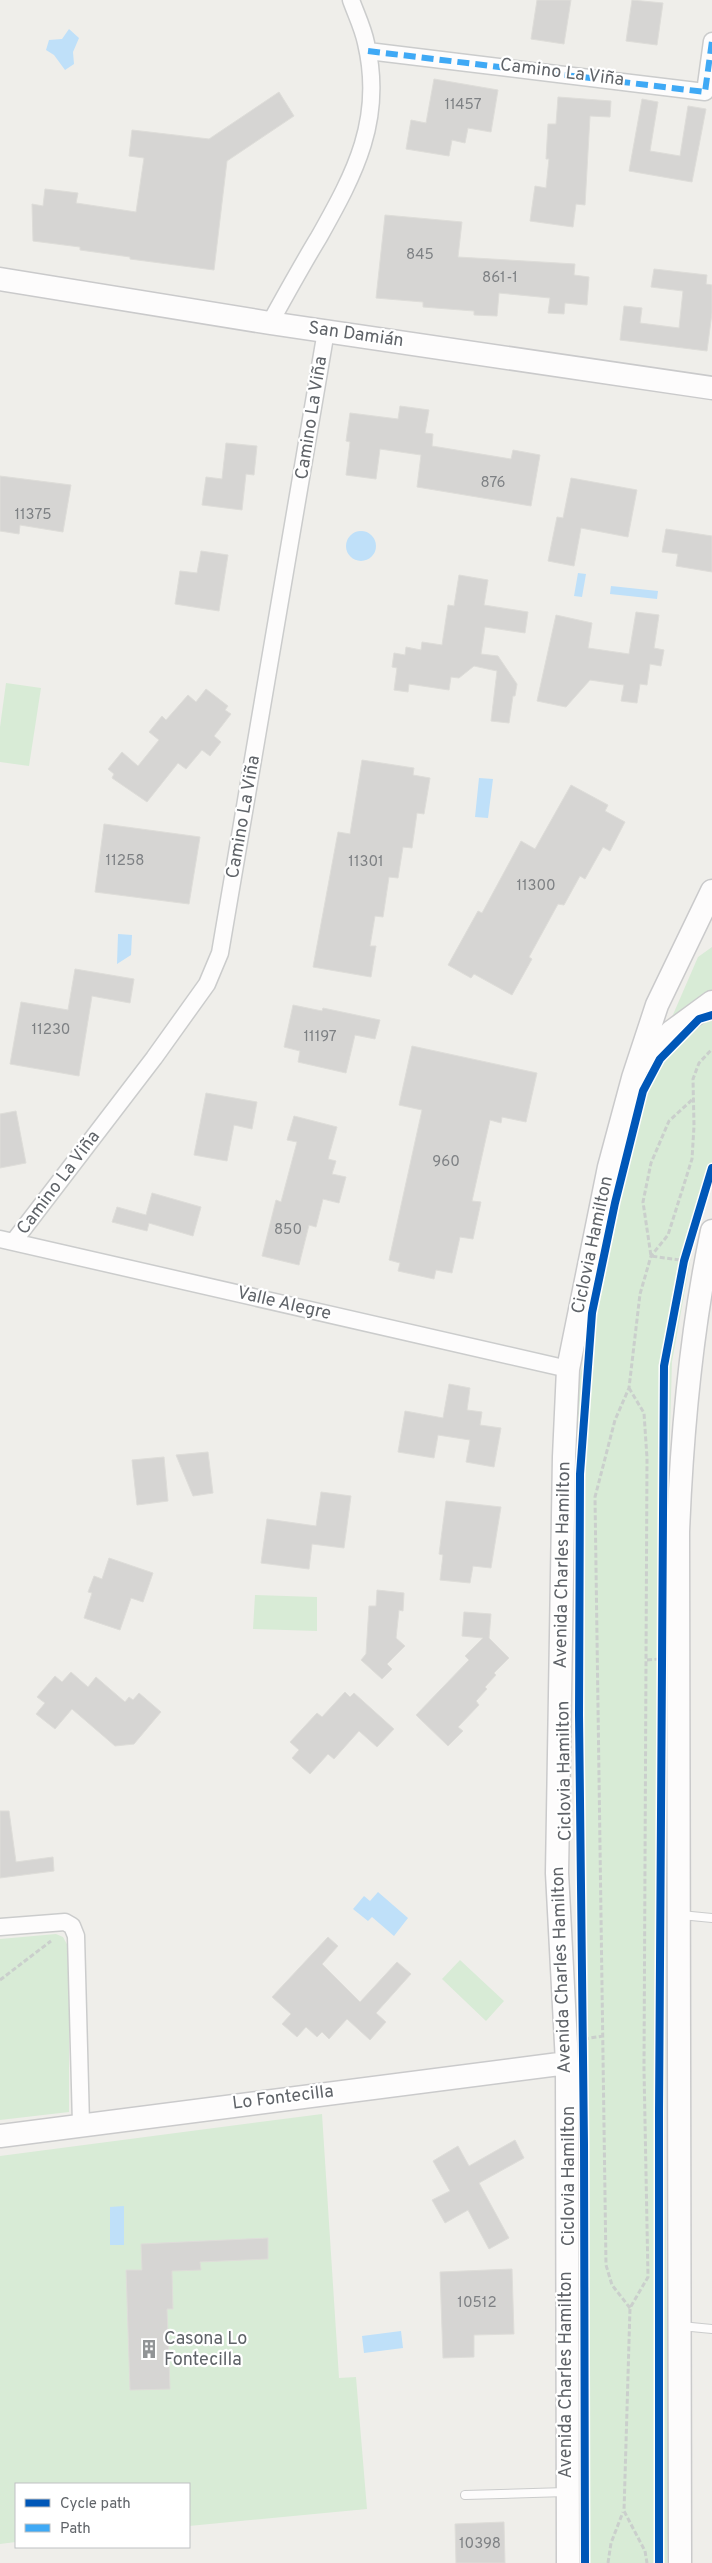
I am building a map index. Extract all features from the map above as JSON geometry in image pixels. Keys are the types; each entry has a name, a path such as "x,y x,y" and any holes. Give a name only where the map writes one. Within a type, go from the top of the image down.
{"main road":[{"name":"San Damián","path":"0,279 270,323 712,388"},
{"name":"Avenida Charles Hamilton","path":"568,2563 566,2492 575,2056 557,1873 568,1370 609,1167 633,1078 657,1004 705,925 712,891"},
{"path":"633,1078 658,1044 712,1002"},
{"path":"680,2563 680,1478 694,1262 712,1231"},
{"name":"Lo Fontecilla","path":"0,2136 575,2056"}],"street":[{"path":"270,323 342,196 360,156 370,112 371,91 368,51 350,0"},
{"name":"Camino La Viña","path":"368,51 705,92 712,40"},
{"name":"Camino La Viña","path":"7,1240 181,1021 207,984 220,953 326,331"},
{"name":"Valle Alegre","path":"7,1240 568,1370"},
{"path":"0,1927 49,1922 65,1922 72,1926 77,1947 81,2124"}],"lane":[{"path":"680,1914 712,1918"},
{"path":"679,2326 712,2329"},
{"path":"465,2495 566,2492"}],"path":[{"path":"630,2308 612,2285 606,2256 596,1497 615,1420 628,1388 640,1294 651,1256 668,1235 692,1159 693,1079 699,1063 712,1049"},
{"path":"651,1256 642,1202 651,1163 669,1121 694,1098"},
{"path":"686,1251 694,1262"},
{"path":"651,1256 694,1262"},
{"path":"682,1270 694,1262"},
{"path":"608,2563 611,2543 624,2511 630,2308 648,2276 644,1980 647,1458 644,1413 628,1388"},
{"path":"662,1649 662,1669"},
{"path":"0,1980 72,1926"},
{"path":"575,2056 583,2029"},
{"path":"624,2511 645,2551 647,2563"}],"green space":[{"path":"6,683 41,688 29,766 0,762 0,727"},
{"path":"712,947 712,1175 696,1228 672,1362 667,1534 665,2155 669,2500 667,2563 584,2563 587,2267 579,1875 580,1703 569,1457 580,1376 622,1169 649,1070 698,957"},
{"path":"255,1595 317,1597 317,1631 253,1629"},
{"path":"56,1934 63,1937 69,1948 69,2112 0,2120 0,1939"},
{"path":"460,1960 504,2001 486,2021 442,1979"},
{"path":"322,2114 339,2378 356,2377 367,2509 190,2526 190,2483 15,2483 15,2542 0,2544 0,2156"}],"water":[{"path":"69,29 79,38 73,52 74,64 65,70 54,55 46,50 49,40 62,39"},
{"path":"361,531 372,535 376,546 372,557 361,561 350,557 346,546 350,535"},
{"path":"578,573 586,574 582,597 574,596"},
{"path":"611,586 658,591 657,599 610,594"},
{"path":"479,778 493,779 488,818 475,817"},
{"path":"118,934 132,935 131,955 117,964"},
{"path":"378,1892 408,1918 394,1936 372,1917 368,1921 353,1909 364,1896 370,1901"},
{"path":"124,2206 124,2245 110,2245 110,2207"},
{"path":"401,2331 403,2348 364,2353 362,2336"}],"building":[{"path":"537,0 571,0 564,44 531,39"},
{"path":"632,0 663,3 657,45 626,41"},
{"path":"434,79 498,90 491,132 468,128 465,143 452,140 449,156 406,149 411,120 426,123"},
{"path":"279,92 294,116 227,161 214,270 130,259 130,257 80,250 80,247 33,241 32,204 43,206 45,189 78,193 76,203 136,212 144,158 129,156 132,130 209,139"},
{"path":"558,97 611,101 610,117 590,116 585,205 576,204 573,227 530,221 535,186 546,188 549,159 546,159 548,124 556,124"},
{"path":"642,99 658,102 650,151 680,156 688,106 706,109 692,182 629,171"},
{"path":"385,215 462,222 458,257 575,264 574,275 589,277 587,305 565,303 564,314 548,313 550,298 499,293 497,316 474,315 474,311 423,307 423,302 376,298"},
{"path":"654,269 707,275 706,284 712,285 712,313 707,351 620,340 624,306 642,308 640,323 679,328 683,291 651,287"},
{"path":"400,406 429,410 425,433 433,434 432,446 511,459 513,450 540,455 531,506 417,487 421,455 380,449 376,479 346,475 350,442 346,441 350,413 398,419"},
{"path":"226,443 257,446 254,475 246,474 242,510 202,505 206,477 222,479"},
{"path":"0,476 71,485 63,532 20,525 19,534 0,531"},
{"path":"571,478 637,490 628,537 581,528 574,566 548,561 557,517 563,518"},
{"path":"666,529 712,536 712,572 676,566 678,554 662,552"},
{"path":"201,551 228,555 219,611 175,604 180,571 197,573"},
{"path":"459,575 488,580 484,605 528,612 525,633 485,627 481,654 498,656 517,684 515,696 513,696 509,723 491,721 497,671 474,666 459,678 451,677 449,690 409,684 408,692 394,690 397,668 392,667 394,653 405,655 406,647 421,650 422,642 442,645 448,605 454,606"},
{"path":"636,612 659,615 654,648 664,650 661,666 650,664 647,685 640,684 637,703 621,701 624,685 590,680 566,707 537,701 556,615 592,623 588,648 629,654"},
{"path":"206,689 228,706 225,710 231,714 214,736 221,742 210,756 202,750 186,769 178,763 147,802 112,778 114,774 108,769 122,752 138,766 159,740 149,732 162,716 166,720 188,695 196,702"},
{"path":"362,760 414,768 413,775 430,778 424,814 417,813 412,848 403,847 398,878 389,877 383,917 375,916 370,946 376,946 371,977 313,967 338,832 350,834"},
{"path":"571,785 608,805 605,811 625,822 610,851 603,847 585,879 580,876 564,905 558,904 529,957 532,959 512,995 474,974 471,978 448,965 478,911 482,913 521,841 535,849"},
{"path":"104,824 200,837 189,904 95,892"},
{"path":"75,969 134,979 130,1003 92,996 79,1076 10,1064 21,1002 68,1010"},
{"path":"293,1005 322,1011 323,1008 380,1020 375,1039 355,1035 346,1073 298,1062 300,1051 284,1047"},
{"path":"412,1046 537,1073 526,1122 502,1117 501,1123 490,1120 472,1201 481,1202 473,1239 460,1237 452,1273 436,1270 434,1279 398,1271 400,1263 389,1260 422,1110 399,1105"},
{"path":"206,1093 257,1102 252,1129 234,1125 227,1161 194,1155"},
{"path":"16,1111 26,1163 0,1168 0,1114"},
{"path":"294,1116 337,1127 328,1159 336,1161 332,1174 346,1177 339,1203 323,1199 316,1227 309,1225 299,1265 262,1256 276,1200 281,1202 297,1142 287,1140"},
{"path":"152,1193 201,1207 193,1236 149,1223 147,1231 112,1222 117,1207 146,1215"},
{"path":"449,1384 470,1388 467,1410 482,1412 480,1425 501,1428 494,1467 466,1462 470,1440 438,1435 434,1458 398,1452 405,1411 443,1418"},
{"path":"208,1452 213,1493 193,1496 176,1455"},
{"path":"164,1457 168,1501 137,1505 132,1460"},
{"path":"321,1492 351,1496 344,1548 312,1544 309,1569 261,1563 267,1519 316,1526"},
{"path":"446,1501 501,1507 491,1568 473,1566 470,1583 440,1580 443,1555 439,1554"},
{"path":"109,1558 153,1573 143,1602 131,1598 120,1630 84,1618 92,1593 88,1592 94,1576 102,1579"},
{"path":"377,1590 404,1593 403,1611 399,1610 396,1638 405,1646 387,1664 392,1669 382,1679 361,1660 366,1654 369,1606 376,1606"},
{"path":"464,1612 491,1614 489,1638 509,1658 494,1673 496,1675 485,1687 487,1689 476,1701 479,1705 458,1727 463,1731 448,1746 416,1715 469,1660 465,1656 483,1638 462,1636"},
{"path":"71,1672 88,1687 96,1677 125,1702 129,1697 133,1700 139,1693 161,1712 134,1744 115,1746 72,1709 55,1729 36,1714 45,1703 37,1697 55,1676 62,1682"},
{"path":"345,1692 350,1697 354,1693 394,1729 377,1747 359,1731 334,1759 328,1754 310,1774 292,1758 299,1750 290,1742 317,1713 322,1717"},
{"path":"0,1811 9,1811 16,1862 53,1857 54,1871 0,1878"},
{"path":"328,1937 338,1946 322,1964 360,2002 397,1962 411,1974 376,2013 386,2022 370,2040 347,2019 329,2039 322,2032 317,2037 306,2027 297,2037 282,2024 291,2014 272,1997"},
{"path":"515,2140 524,2158 479,2183 509,2238 489,2249 468,2210 445,2223 432,2200 450,2191 433,2161 458,2146 469,2166"},
{"name":"Casona Lo Fontecilla","path":"268,2238 268,2259 200,2262 201,2270 172,2271 173,2309 167,2309 170,2389 130,2390 126,2270 142,2270 141,2244"},
{"path":"512,2269 514,2334 474,2335 474,2357 443,2358 440,2272"},
{"path":"504,2522 505,2563 456,2563 455,2524"}],"marked path":[{"path":"368,51 705,92 712,41"}],"cycle path":[{"name":"Ciclovia Hamilton","path":"585,2563 584,2144 579,1715 580,1474 592,1313 615,1203 643,1091 660,1059 699,1019 712,1015"},
{"path":"659,2563 659,2113 664,1366 684,1261 712,1168"}],"place":[{"name":"Casona Lo Fontecilla","path":"149,2349"}]}
